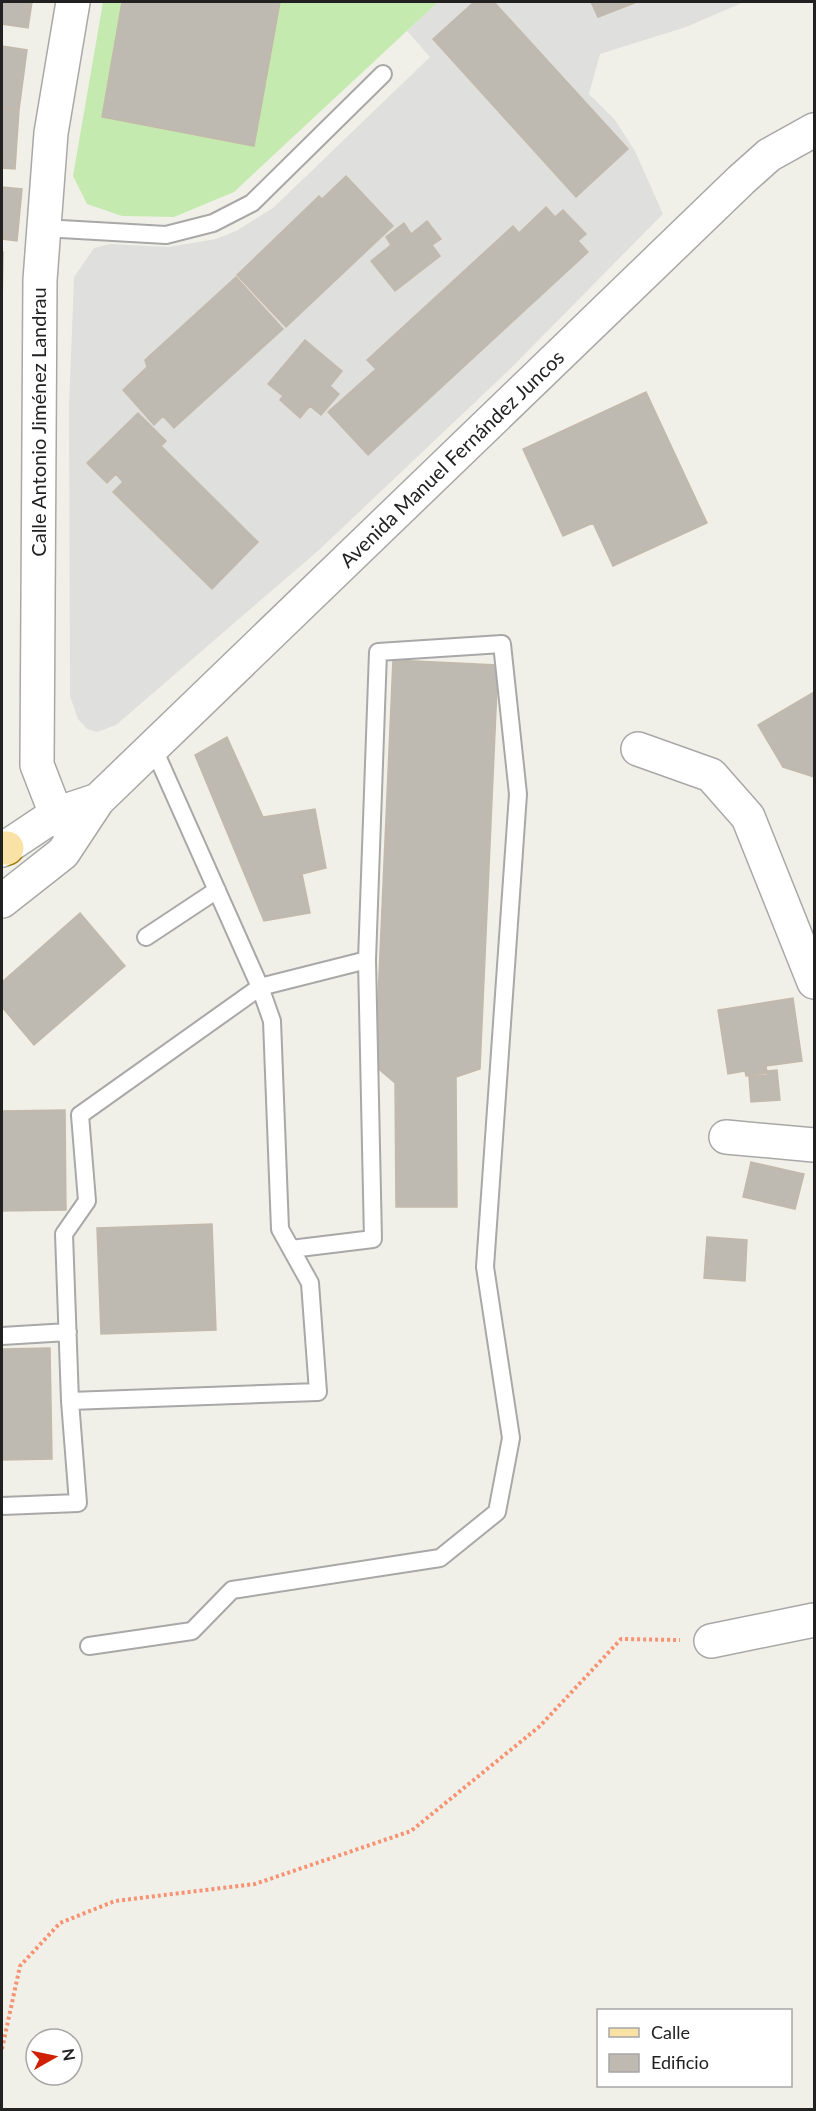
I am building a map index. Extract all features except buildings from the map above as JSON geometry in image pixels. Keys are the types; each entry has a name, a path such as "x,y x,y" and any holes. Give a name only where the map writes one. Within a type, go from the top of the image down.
{"street":[{"name":"Calle Antonio Jiménez Landrau","path":"65,825 37,765 40,280 51,134 73,2"},
{"name":"Avenida Manuel Fernández Juncos","path":"3,848 65,825 98,800 741,180 769,155 814,130"},
{"path":"638,749 711,775 748,817 814,982"},
{"path":"6,901 63,853 65,825"},
{"path":"726,1137 814,1145"},
{"path":"711,1641 814,1620"}],"lane":[{"path":"43,228 166,235 213,223 252,203 383,74"},
{"path":"89,1646 192,1631 232,1590 440,1558 497,1512 511,1438 485,1267 518,794 502,644 378,652 367,960 373,1239 291,1249"},
{"path":"70,1401 318,1392 310,1283 280,1229 272,1021 260,987 153,747"},
{"path":"146,937 217,890"},
{"path":"2,1506 78,1503 70,1401 64,1234 87,1201 80,1115 260,987 367,960"},
{"path":"2,1335 68,1332"}],"path":[{"path":"2,2049 20,1966 60,1923 115,1901 255,1884 411,1831 540,1726 621,1638 711,1641"}],"shaded area":[{"path":"438,2 744,2 686,27 600,54 589,94 615,120 635,151 663,214 512,367 319,550 116,725 97,732 87,729 78,719 70,696 69,407 74,277 94,248 110,244 168,247 216,239 236,231 273,208 430,57 407,31"}],"green space":[{"path":"103,2 438,2 234,192 174,217 122,216 87,204 73,176"}]}
